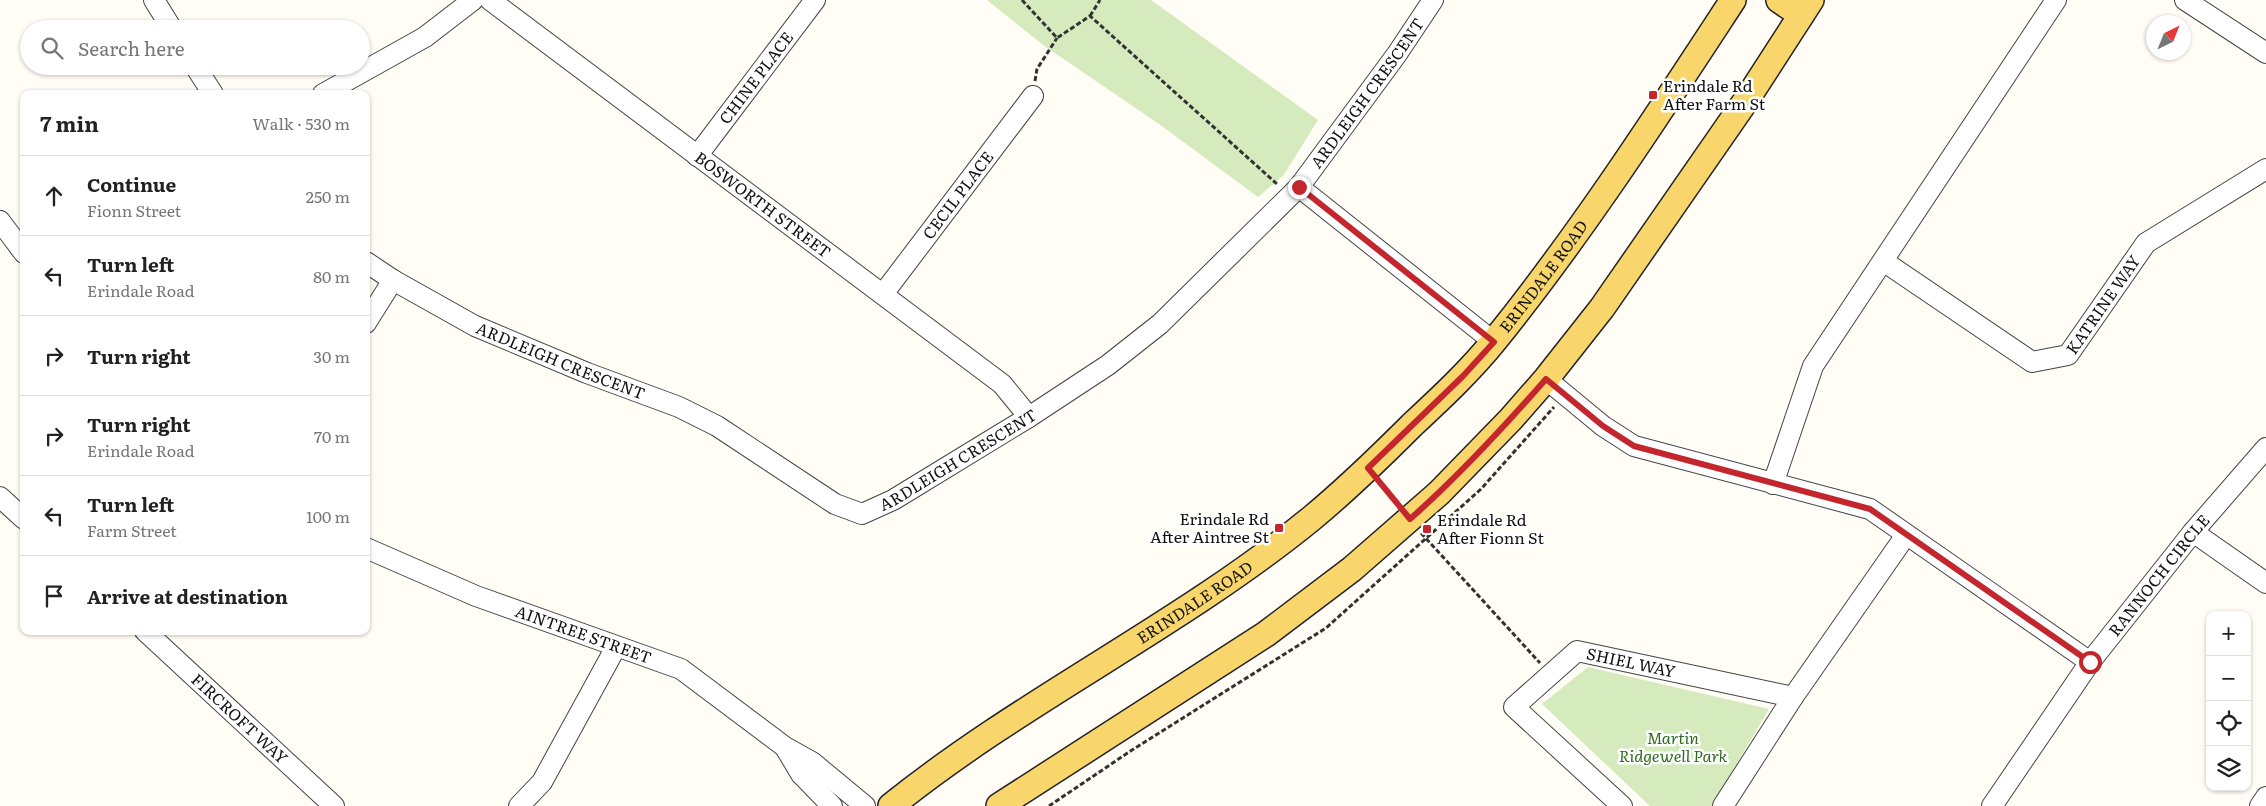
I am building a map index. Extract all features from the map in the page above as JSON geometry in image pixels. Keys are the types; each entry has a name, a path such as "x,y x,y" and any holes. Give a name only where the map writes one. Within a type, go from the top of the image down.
{"main road":[{"name":"ERINDALE ROAD","path":"891,806 948,762 998,728 1221,587 1311,519 1368,468 1463,376 1494,342 1592,213 1733,0"},
{"path":"999,806 1266,634 1352,569 1439,493 1511,419 1546,379 1602,308 1747,99 1806,7 1779,0"}],"street":[{"path":"154,0 166,20"},
{"path":"370,68 425,37 473,0"},
{"name":"BOSWORTH STREET","path":"490,0 1002,384 1029,417"},
{"name":"CHINE PLACE","path":"697,156 815,0"},
{"name":"ARDLEIGH CRESCENT","path":"370,265 393,280 475,326 587,373 678,407 717,426 835,504 862,514 893,500 1029,417 1108,364 1160,324 1295,192 1397,54 1433,0"},
{"path":"1773,484 1813,366 2056,0"},
{"path":"2185,0 2266,53"},
{"path":"201,75 210,90"},
{"path":"330,90 357,75"},
{"name":"CECIL PLACE","path":"883,294 1033,96"},
{"name":"KATRINE WAY","path":"1883,261 2032,362 2068,355 2146,243 2266,169"},
{"path":"1295,192 1494,342"},
{"path":"0,221 20,248"},
{"path":"370,317 393,280"},
{"path":"1546,379 1603,426 1634,446 1870,509 2090,662"},
{"name":"RANNOCH CIRCLE","path":"1992,806 2090,662 2193,532 2266,448"},
{"path":"0,497 20,515"},
{"path":"2193,532 2266,583"},
{"path":"1723,806 1793,698 1906,535"},
{"name":"AINTREE STREET","path":"370,550 476,596 616,647 681,668 785,747 812,762 865,806"},
{"name":"FIRCROFT WAY","path":"149,635 334,806"},
{"path":"519,806 542,782 616,647"},
{"name":"SHIEL WAY","path":"1622,806 1514,706 1577,651 1793,698"},
{"name":"AINTREE STREET","path":"785,747 801,774 832,806"},
{"path":"2260,806 2266,796"}],"path":[{"path":"1022,0 1057,38"},
{"path":"1033,96 1037,69 1057,38 1090,16 1100,0"},
{"path":"1090,16 1295,192"},
{"path":"1368,468 1426,540 1550,674"}],"green space":[{"path":"987,0 1151,0 1318,120 1283,176 1258,197 1159,124 1043,45"},
{"name":"Martin Ridgewell Park","path":"1588,667 1769,709 1712,806 1650,806 1542,704"}],"place":[{"name":"Erindale Rd After Farm St","path":"1653,95"},
{"name":"Erindale Rd After Aintree St","path":"1279,528"},
{"name":"Erindale Rd After Fionn St","path":"1427,529"}],"route":[{"path":"1299,187 1494,342 1463,376 1368,468 1410,519 1439,493 1511,419 1546,379 1603,426 1634,446 1870,509 2090,662"}]}
